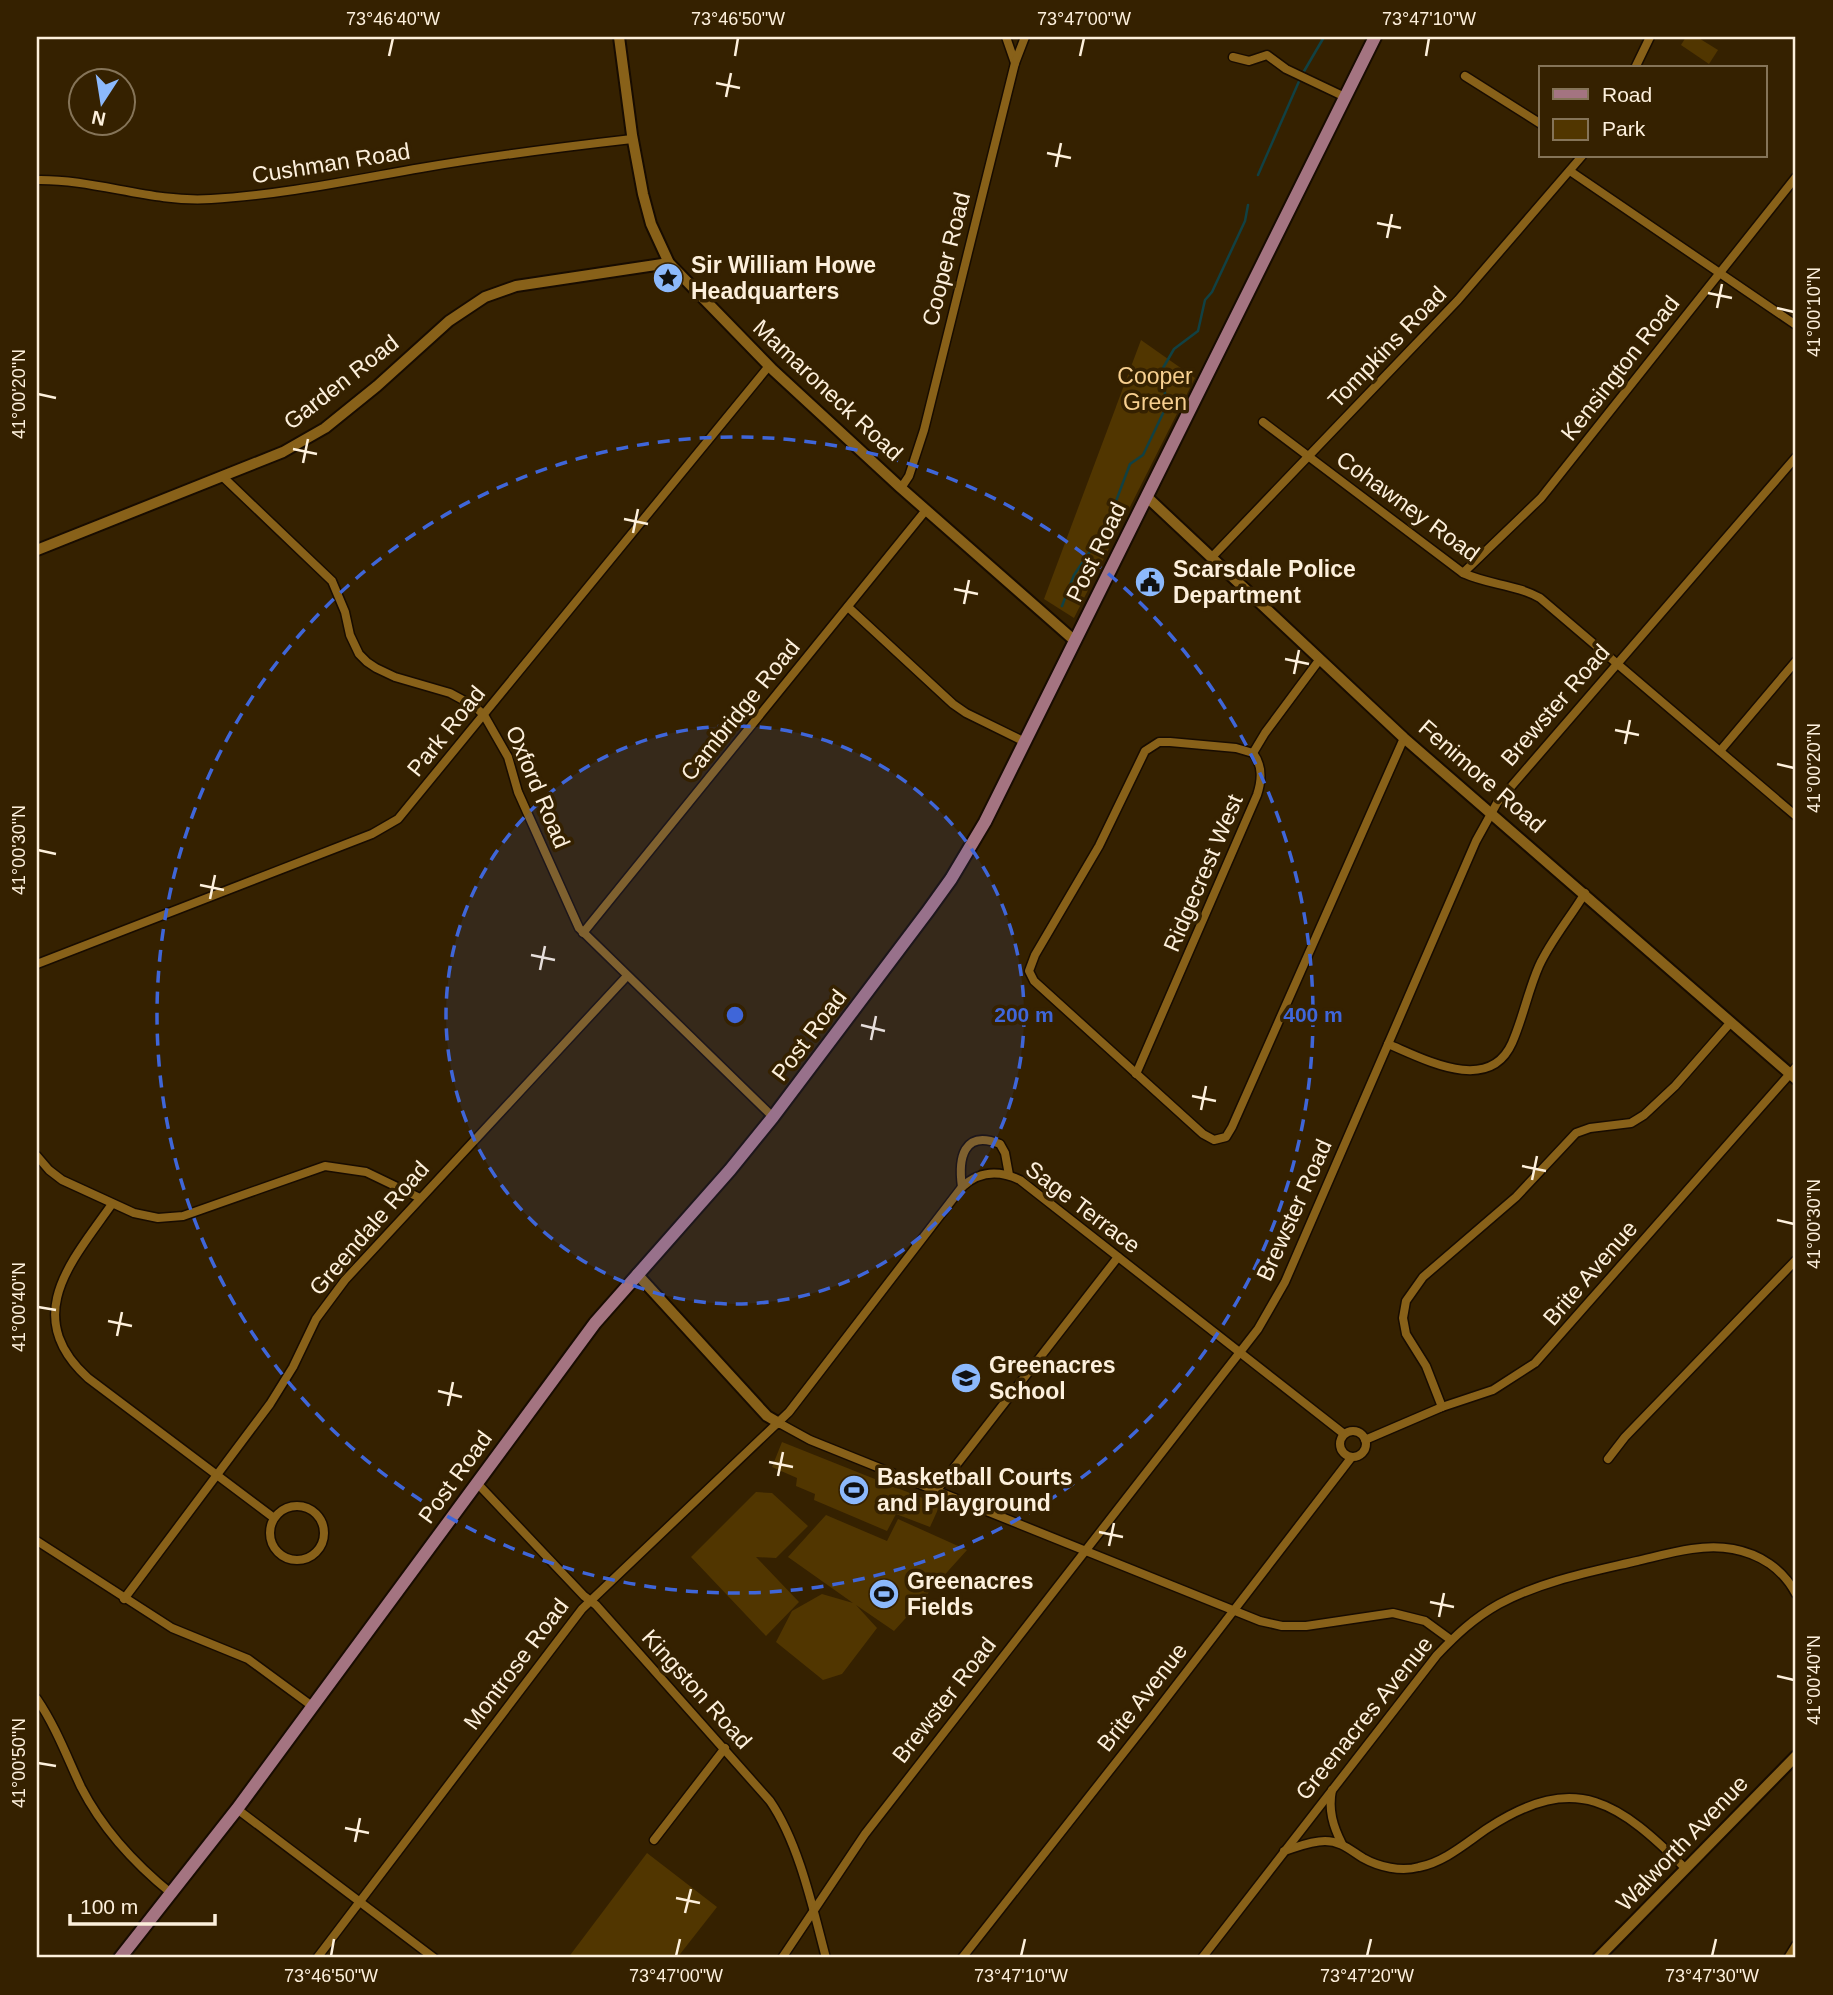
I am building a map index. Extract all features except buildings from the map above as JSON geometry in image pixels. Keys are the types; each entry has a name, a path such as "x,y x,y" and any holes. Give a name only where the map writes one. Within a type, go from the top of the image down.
{"main road":[{"name":"Post Road","path":"120,1958 237,1808 595,1323 774,1118 951,879 985,822 1026,742 1376,37"}],"street":[{"name":"Mamaroneck Road","path":"619,37 632,139 646,208 669,263 769,366 901,488 1075,641"},
{"path":"1006,37 1015,63"},
{"name":"Cooper Road","path":"901,488 909,476 924,430 1015,63 1025,37"},
{"path":"1636,66 1650,37"},
{"path":"1233,57 1249,61 1267,55 1296,74 1345,97"},
{"path":"1465,76 1539,123"},
{"name":"Cushman Road","path":"37,180 88,183 171,199 209,200 340,183 491,156 632,139"},
{"name":"Tompkins Road","path":"1212,557 1458,300 1580,158"},
{"path":"1570,171 1796,325"},
{"name":"Kensington Road","path":"1463,573 1541,498 1796,177"},
{"name":"Garden Road","path":"37,550 283,452 325,428 377,386 449,321 485,297 516,285 669,263"},
{"name":"Park Road","path":"37,964 389,825 407,809 769,366"},
{"name":"Cohawney Road","path":"1263,422 1463,573 1478,580 1506,584 1530,592 1563,616 1796,816"},
{"name":"Brewster Road","path":"782,1958 865,1833 1258,1329 1285,1282 1476,841 1497,803 1796,457"},
{"name":"Oxford Road","path":"222,475 332,581 345,612 350,635 359,654 367,662 395,677 450,693 474,706 484,715 508,757 518,792 564,897 583,933 774,1118"},
{"name":"Fenimore Road","path":"1147,498 1404,738 1731,1022 1794,1073"},
{"name":"Cambridge Road","path":"583,933 926,510"},
{"path":"848,607 953,704 1026,742"},
{"path":"1320,659 1253,753 1236,748 1170,742 1159,742 1145,751 1099,846 1035,955 1029,975 1209,1139 1220,1140 1226,1137 1233,1126 1404,738"},
{"path":"1720,751 1796,661"},
{"name":"Ridgecrest West","path":"1136,1074 1257,796 1261,784 1260,768 1253,753"},
{"path":"1388,1044 1437,1065 1460,1071 1496,1063 1506,1054 1514,1039 1539,966 1585,893"},
{"name":"Greendale Road","path":"124,1599 270,1405 293,1367 316,1319 330,1299 420,1198 627,976"},
{"path":"1442,1407 1426,1366 1406,1334 1404,1309 1415,1287 1465,1239 1534,1180 1576,1133 1590,1128 1631,1123 1644,1115 1675,1086 1731,1022"},
{"name":"Brite Avenue","path":"962,1958 1351,1458 1358,1457 1364,1451 1365,1440 1442,1407 1493,1390 1535,1363 1794,1073"},
{"path":"962,1187 959,1168 963,1151 983,1140 1000,1144 1005,1153 1009,1175"},
{"path":"37,1156 62,1180 112,1204 149,1217 168,1219 183,1216 325,1166 366,1172 420,1198"},
{"name":"Sage Terrace","path":"779,1423 962,1187 989,1173 1009,1175 1020,1180 1344,1434"},
{"path":"112,1204 63,1276 56,1301 56,1319 62,1347 72,1364 88,1378 274,1518"},
{"path":"936,1491 1118,1257"},
{"path":"1608,1459 1625,1437 1796,1260"},
{"path":"637,1274 766,1416 810,1440 1270,1624 1323,1625 1380,1614 1401,1614 1426,1622 1451,1640"},
{"name":"Montrose Road","path":"317,1958 558,1639 590,1601 779,1423"},
{"path":"1351,1458 1343,1454 1339,1445 1344,1434 1357,1432 1365,1440"},
{"name":"Kingston Road","path":"477,1483 590,1601 770,1801 783,1821 826,1958"},
{"path":"292,1506 312,1510 324,1529 322,1546 317,1553 302,1561 285,1558 272,1546 270,1526 274,1518 292,1506"},
{"path":"37,1541 172,1628 248,1659 313,1706"},
{"name":"Greenacres Avenue","path":"1202,1958 1437,1655 1465,1626 1496,1606 1544,1584 1699,1548 1731,1548 1760,1558 1787,1578 1796,1594"},
{"path":"37,1699 60,1740 81,1787 102,1822 136,1861 172,1894"},
{"path":"654,1840 725,1748"},
{"name":"Walworth Avenue","path":"1598,1958 1796,1756"},
{"path":"1332,1788 1331,1813 1342,1844"},
{"path":"1283,1852 1327,1840 1342,1844 1370,1862 1401,1869 1419,1868 1447,1856 1525,1806 1553,1800 1580,1799 1605,1805 1632,1819 1686,1869"},
{"path":"237,1808 434,1958"},
{"path":"1788,1958 1796,1945"}],"green space":[{"path":"1686,37 1697,37 1718,50 1709,64 1681,45"},
{"name":"Cooper Green","path":"1141,340 1195,378 1074,618 1044,599"},
{"name":"Basketball Courts and Playground","path":"782,1442 940,1505 930,1527 896,1514 887,1531 814,1500 815,1494 796,1486 797,1478 772,1467"},
{"path":"756,1492 772,1493 808,1526 776,1558 756,1557 799,1602 766,1636 691,1557"},
{"name":"Greenacres Fields","path":"826,1515 887,1541 898,1519 967,1550 894,1631 856,1605 877,1628 842,1674 823,1680 776,1642 792,1611 822,1594 853,1603 788,1557"},
{"path":"647,1853 717,1907 677,1958 568,1958"}],"waterway":[{"path":"1303,73 1324,37"},
{"path":"1258,175 1300,79"},
{"path":"1062,606 1074,575 1110,517 1130,464 1143,455 1166,407 1163,368 1174,349 1198,331 1205,300 1212,292 1245,221 1248,205"}],"place":[{"name":"Sir William Howe Headquarters","path":"668,278"},
{"name":"Scarsdale Police Department","path":"1150,582"},
{"name":"Greenacres School","path":"966,1378"},
{"name":"Basketball Courts and Playground","path":"854,1490"},
{"name":"Greenacres Fields","path":"884,1594"}]}
